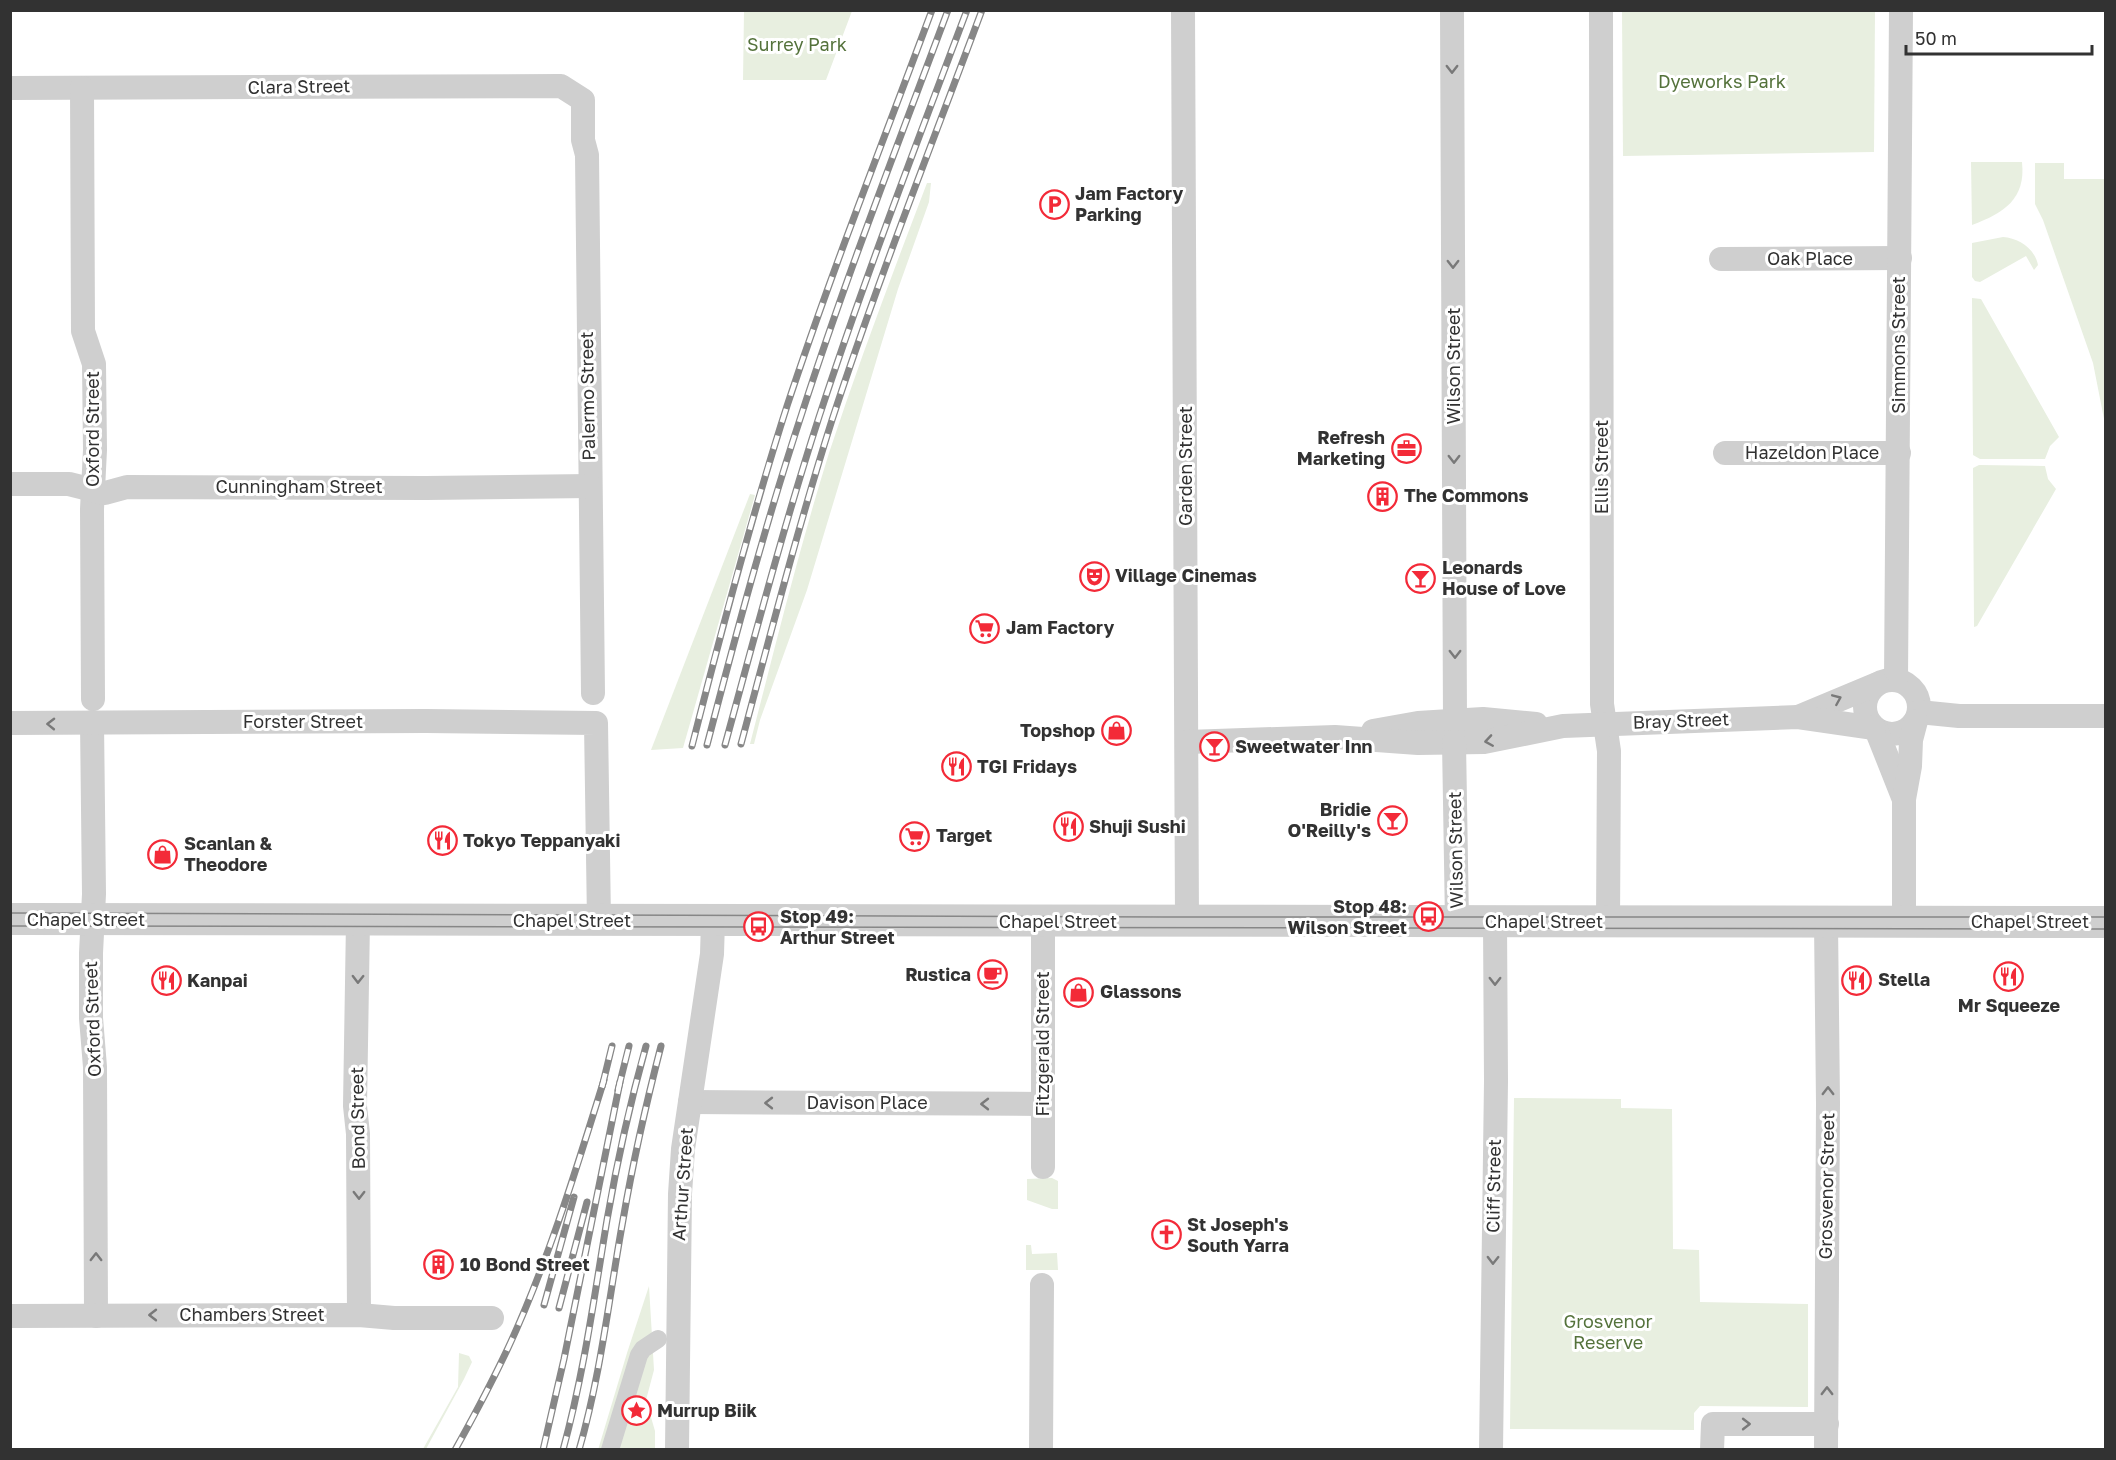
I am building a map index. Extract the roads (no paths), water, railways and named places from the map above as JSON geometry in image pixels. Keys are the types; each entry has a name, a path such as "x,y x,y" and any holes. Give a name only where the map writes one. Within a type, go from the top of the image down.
{"street":[{"name":"Garden Street","path":"1183,10 1187,922"},
{"name":"Wilson Street","path":"1452,10 1454,732 1457,922"},
{"name":"Ellis Street","path":"1601,10 1602,710 1608,751 1608,922"},
{"name":"Simmons Street","path":"1887,682 1899,453 1901,10"},
{"name":"Clara Street","path":"10,88 561,86 583,100"},
{"name":"Oxford Street","path":"82,88 83,331 94,364 95,450 91,1018 95,1067 96,1316"},
{"name":"Palermo Street","path":"583,100 583,140 587,155 593,693"},
{"name":"Oak Place","path":"1721,259 1900,258"},
{"name":"Hazeldon Place","path":"1725,453 1899,453"},
{"name":"Cunningham Street","path":"10,484 69,484 105,493 127,487 590,486"},
{"name":"Bray Street","path":"1798,717 1887,682"},
{"path":"1904,922 1904,799 1910,766 1911,740 1917,716 1919,703 1911,688 1905,683 1887,682 1866,696 1864,705 1868,721 1884,734 1902,733 1917,716 2106,716"},
{"name":"Forster Street","path":"10,723 75,724 93,711 596,723 598,921"},
{"name":"Bray Street","path":"1187,742 1335,737 1418,743 1454,732 1484,742 1563,726 1798,717 1875,728"},
{"path":"1875,728 1893,767 1904,799"},
{"name":"Chapel Street","path":"10,920 2106,922"},
{"name":"Bond Street","path":"358,921 355,1106 358,1134 359,1315"},
{"name":"Arthur Street","path":"677,1449 680,1194 683,1149 712,954 713,921"},
{"name":"Fitzgerald Street","path":"1043,1167 1044,921"},
{"name":"Cliff Street","path":"1491,1449 1496,1087 1495,922"},
{"name":"Grosvenor Street","path":"1826,922 1828,1082 1826,1449"},
{"name":"Davison Place","path":"690,1102 1043,1104"},
{"path":"1041,1449 1042,1286"},
{"name":"Chambers Street","path":"10,1316 359,1315 394,1318 492,1318"},
{"path":"610,1449 639,1355 643,1349 658,1339"},
{"path":"1712,1449 1713,1424 1827,1424"}],"tram line":[{"path":"10,913 2106,917"},
{"path":"10,926 2106,929"}],"railway":[{"path":"692,746 737,575 787,406 839,257 932,10"},
{"path":"707,745 740,620 802,413 854,261 948,10"},
{"path":"725,745 782,539 819,417 872,264 967,10"},
{"path":"741,744 796,541 849,368 982,10"},
{"path":"602,1087 612,1046"},
{"path":"618,1090 629,1046"},
{"path":"563,1450 583,1364 620,1154 646,1046"},
{"path":"579,1450 599,1364 631,1176 661,1046"},
{"path":"455,1450 502,1361 536,1282 604,1080"},
{"path":"543,1450 564,1359 620,1082"},
{"path":"544,1305 574,1197"},
{"path":"559,1308 587,1202"}],"place":[{"name":"Jam Factory Parking","path":"1054,204"},
{"name":"Refresh Marketing","path":"1406,448"},
{"name":"The Commons","path":"1383,496"},
{"name":"Village Cinemas","path":"1094,576"},
{"name":"Leonards House of Love","path":"1421,578"},
{"name":"Jam Factory","path":"985,628"},
{"name":"Topshop","path":"1116,731"},
{"name":"Sweetwater Inn","path":"1214,747"},
{"name":"TGI Fridays","path":"956,767"},
{"name":"Bridie O'Reilly's","path":"1392,820"},
{"name":"Shuji Sushi","path":"1068,827"},
{"name":"Target","path":"915,836"},
{"name":"Tokyo Teppanyaki","path":"442,841"},
{"name":"Scanlan & Theodore","path":"163,854"},
{"name":"Stop 48: Wilson Street","path":"1428,917"},
{"name":"Stop 49: Arthur Street","path":"759,927"},
{"name":"Rustica","path":"992,975"},
{"name":"Mr Squeeze","path":"2009,977"},
{"name":"Stella","path":"1857,980"},
{"name":"Kanpai","path":"166,981"},
{"name":"Glassons","path":"1079,992"},
{"name":"St Joseph's South Yarra","path":"1166,1235"},
{"name":"10 Bond Street","path":"439,1265"},
{"name":"Murrup Biik","path":"636,1411"}],"park label":[{"name":"Surrey Park","path":"797,45"},
{"name":"Dyeworks Park","path":"1722,82"},
{"name":"Grosvenor Reserve","path":"1608,1332"}]}
